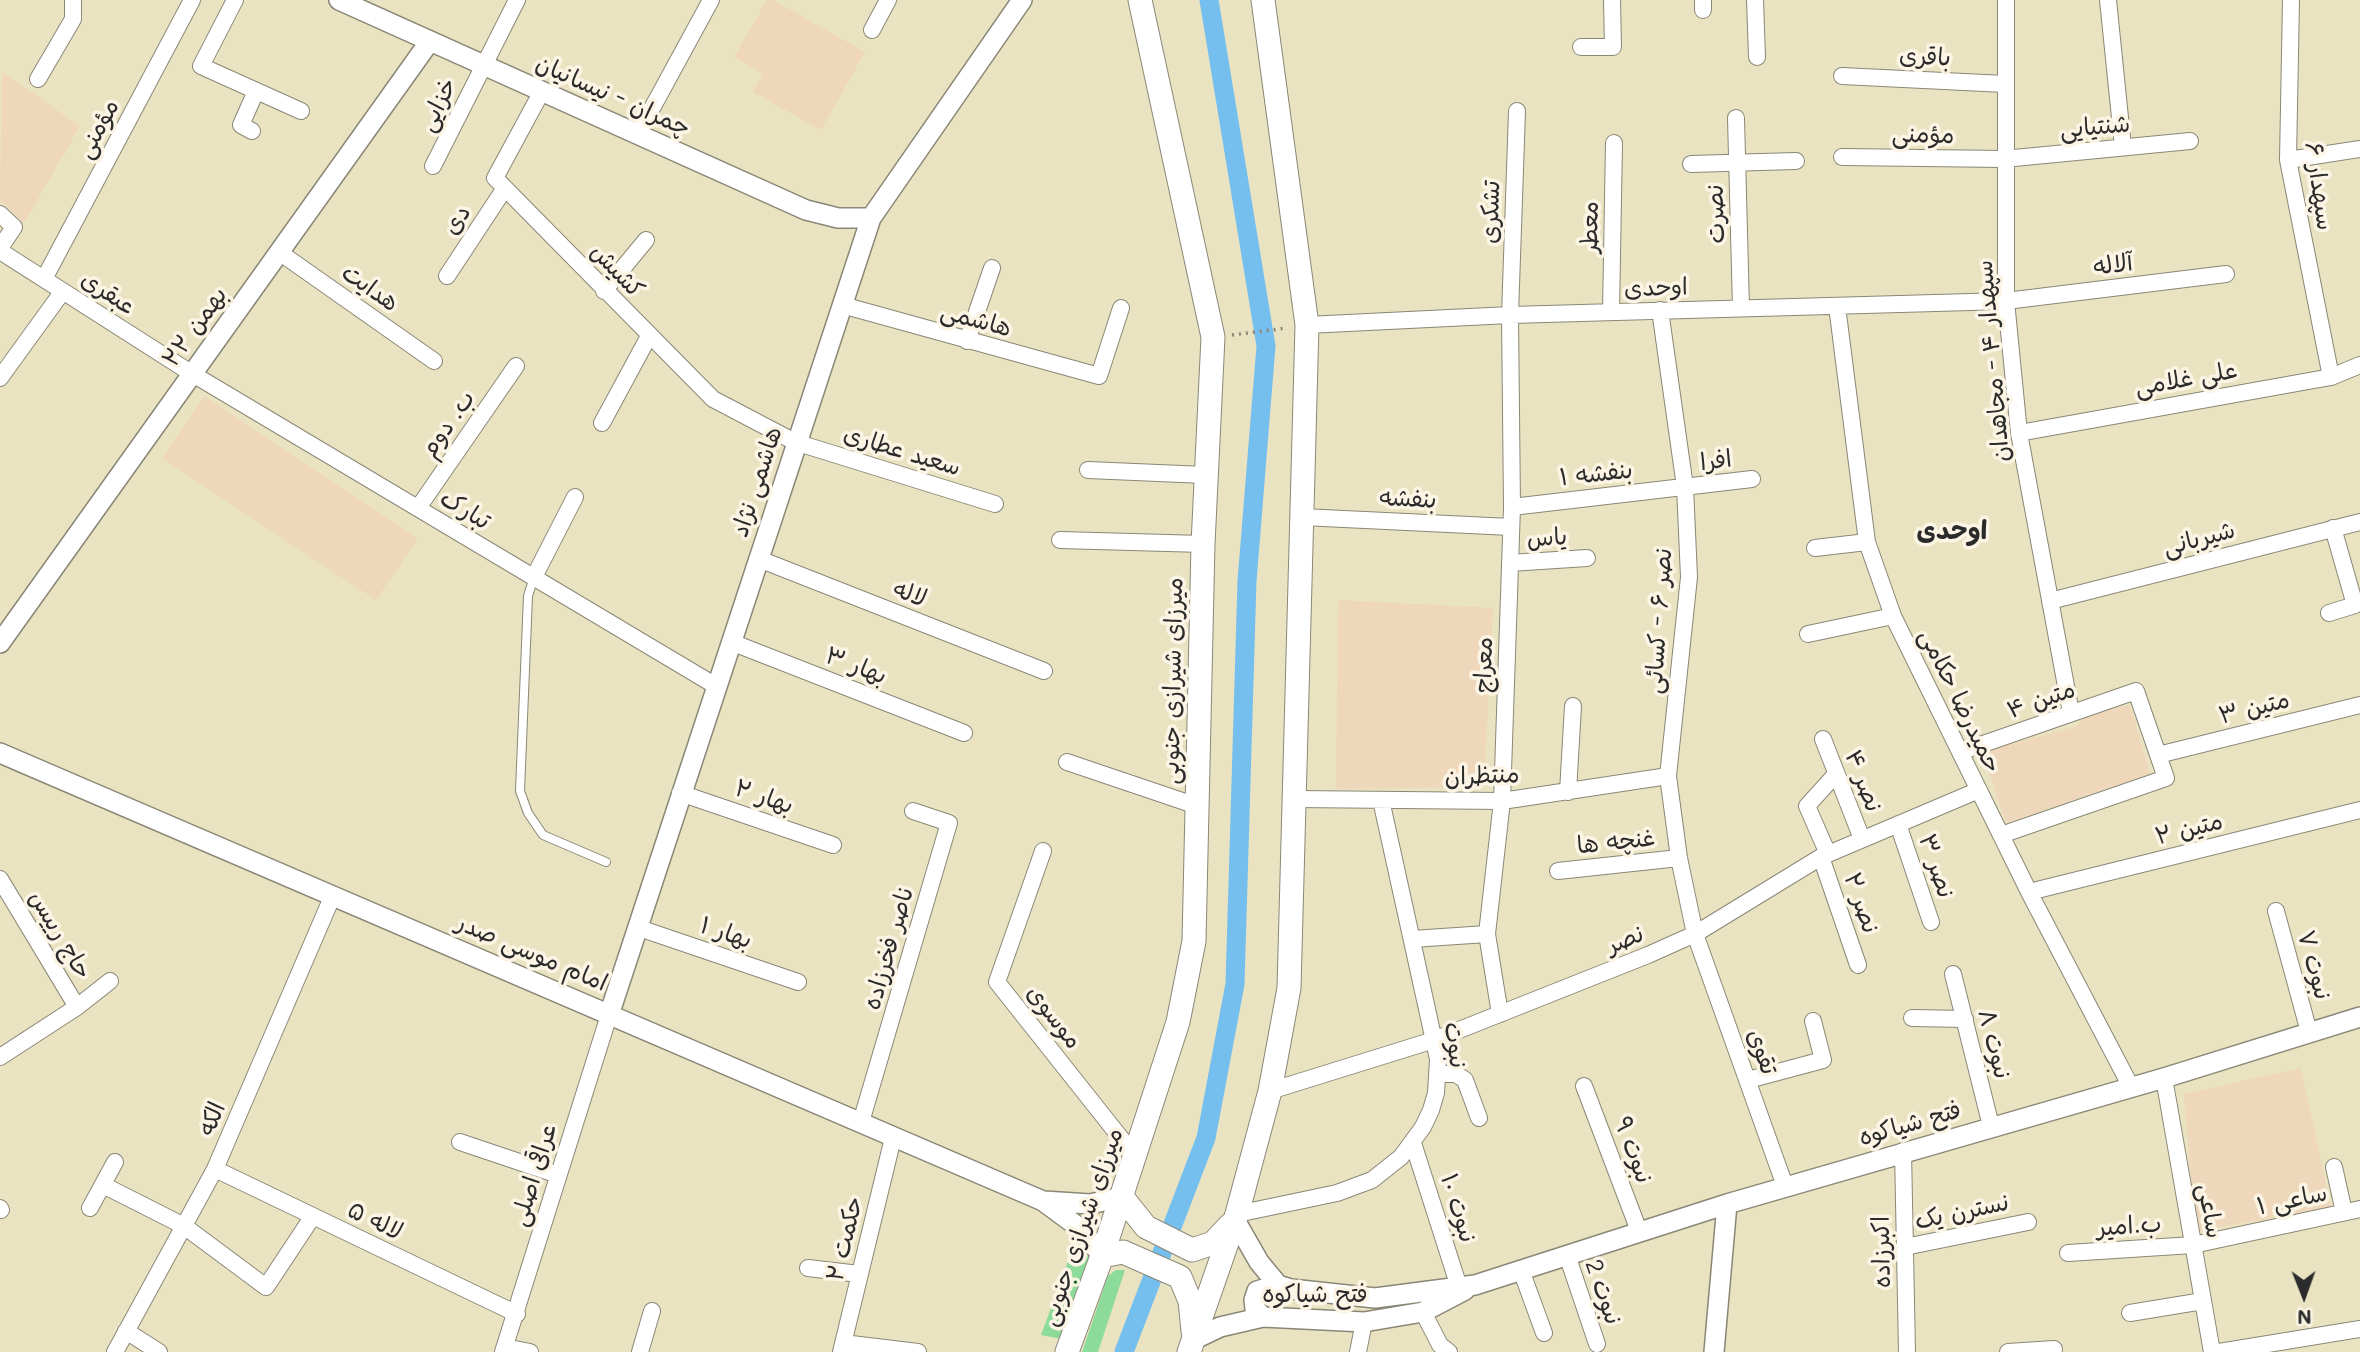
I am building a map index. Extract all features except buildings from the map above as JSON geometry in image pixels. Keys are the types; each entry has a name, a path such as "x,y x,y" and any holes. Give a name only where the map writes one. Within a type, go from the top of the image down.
{"main road":[{"path":"1191,1346 1236,1217 1270,1091 1289,988 1307,325 1263,0"},
{"name":"میرزای شیرازی جنوبی","path":"1066,1352 1102,1256 1178,1022 1194,941 1205,475 1213,337 1136,3"},
{"path":"1122,1197 1146,1227 1192,1250 1213,1243 1236,1217"},
{"path":"1102,1256 1123,1252 1180,1277 1190,1301 1191,1346"}],"street":[{"path":"38,79 73,19 73,0"},
{"name":"مؤمنی","path":"44,279 192,0"},
{"path":"236,0 201,66 301,111"},
{"name":"چمران - نیسانیان","path":"339,0 806,210 838,218 872,218"},
{"name":"خزایی","path":"433,166 517,0"},
{"path":"638,134 711,0"},
{"path":"872,30 888,0"},
{"name":"هاشمی نژاد","path":"610,1012 795,442 872,218 1022,0"},
{"path":"1581,47 1613,47 1612,0"},
{"path":"1755,0 1757,57"},
{"name":"سپهدار ۴ - مجاهدان","path":"2006,0 2006,301 2019,433 2071,713"},
{"path":"2108,0 2123,147"},
{"name":"سپهدار ۶","path":"2291,0 2288,160 2331,377"},
{"name":"۲۲ بهمن","path":"0,643 430,41"},
{"name":"باقری","path":"1842,76 2005,84"},
{"path":"252,131 241,125 256,91"},
{"path":"505,188 495,178 542,92"},
{"name":"تشکری","path":"1510,315 1517,111"},
{"name":"نصرت","path":"1737,118 1741,308"},
{"name":"شنتیایی","path":"2004,159 2190,141"},
{"name":"معطر","path":"1611,312 1614,143"},
{"path":"2288,160 2360,149"},
{"name":"مؤمنی","path":"1842,157 2004,159"},
{"path":"1691,164 1796,161"},
{"name":"دی","path":"447,276 505,188"},
{"name":"کشیش","path":"505,188 713,399 795,442"},
{"path":"0,214 14,227 0,249"},
{"path":"604,290 646,240"},
{"name":"عبقری","path":"0,249 191,373"},
{"name":"هدایت","path":"279,252 435,362"},
{"path":"967,341 992,268"},
{"name":"آلاله","path":"2006,301 2226,274"},
{"path":"0,378 62,291"},
{"name":"اوحدی","path":"1307,325 1510,315 2006,301"},
{"name":"هاشمی","path":"842,305 1099,376 1121,308"},
{"name":"حمیدرضا حکامی","path":"1837,306 1867,542 1893,616 2029,892 2131,1087"},
{"name":"نصر ۶ - کسائی","path":"1660,310 1685,487 1689,577 1668,776 1679,858 1695,934"},
{"name":"معراج","path":"1500,1014 1487,934 1502,801 1512,507 1510,315"},
{"path":"602,423 649,336"},
{"name":"علی غلامی","path":"2019,433 2331,377 2360,365"},
{"name":"ب. دوم","path":"418,508 516,366"},
{"name":"تبارک","path":"191,373 716,686"},
{"name":"سعید عطاری","path":"795,442 995,504"},
{"path":"1088,470 1205,475"},
{"name":"افرا","path":"1685,487 1752,479"},
{"name":"بنفشه ۱","path":"1512,507 1685,487"},
{"path":"534,577 575,497"},
{"name":"بنفشه","path":"1302,517 1511,527"},
{"name":"شیربانی","path":"2050,601 2360,522"},
{"path":"2329,613 2355,604 2333,528"},
{"path":"1060,540 1203,544"},
{"path":"1815,548 1867,542"},
{"name":"یاس","path":"1510,563 1587,558"},
{"name":"لاله","path":"759,559 1044,671"},
{"path":"1808,634 1893,616"},
{"name":"بهار ۳","path":"731,642 964,733"},
{"name":"متین ۴","path":"1960,752 2136,691 2158,755"},
{"name":"متین ۳","path":"2158,755 2360,705"},
{"path":"1568,792 1573,706"},
{"name":"نصر ۴","path":"1823,739 1862,839"},
{"name":"امام موسی صدر","path":"0,753 610,1012 1043,1201 1081,1229 1102,1256"},
{"path":"2001,835 2166,778 2158,755"},
{"path":"1067,762 1197,806"},
{"name":"نصر ۲","path":"1836,774 1807,806 1858,965"},
{"name":"منتظران","path":"1296,799 1502,801 1668,776"},
{"name":"نصر","path":"1270,1091 1434,1040 1695,934 1824,855 1979,790"},
{"name":"بهار ۲","path":"680,793 833,845"},
{"name":"نبوت","path":"1236,1217 1355,1188 1387,1170 1413,1143 1431,1111 1438,1074 1434,1040 1381,800"},
{"name":"متین ۲","path":"2029,892 2360,810"},
{"name":"ناصر فخرزاده","path":"861,1122 949,823 914,811"},
{"name":"نصر ۳","path":"1898,824 1931,922"},
{"name":"موسوی","path":"1043,851 997,982 1135,1157"},
{"name":"غنچه ها","path":"1558,871 1679,858"},
{"name":"حاج رییس","path":"0,879 77,1007 0,1056"},
{"name":"الکه","path":"115,1352 215,1169 333,895"},
{"name":"نبوت ۷","path":"2276,911 2309,1032"},
{"name":"بهار ۱","path":"639,928 798,982"},
{"path":"1412,939 1487,934"},
{"name":"تقوی","path":"1695,934 1786,1186"},
{"name":"نبوت ۸","path":"1953,974 1991,1126"},
{"path":"77,1007 110,981"},
{"name":"عراقی اصلی","path":"504,1350 610,1012"},
{"name":"فتح شیاکوه","path":"1236,1217 1259,1262 1278,1285 1324,1295 1375,1298 1467,1286 1727,1203 2164,1078 2360,1017"},
{"path":"1912,1018 1965,1020"},
{"path":"1748,1080 1823,1060 1813,1021"},
{"path":"1438,1074 1456,1074 1465,1080 1479,1118"},
{"name":"ساعی","path":"2164,1078 2212,1352"},
{"name":"نبوت ۹","path":"1584,1086 1639,1231"},
{"name":"حکمت ۲","path":"842,1348 894,1138"},
{"path":"460,1142 558,1175"},
{"name":"نبوت ۱۰","path":"1413,1143 1467,1286"},
{"name":"اکبرزاده","path":"1903,1152 1907,1352"},
{"path":"90,1208 115,1162"},
{"path":"2333,1167 2344,1212"},
{"name":"لاله ۵","path":"215,1169 517,1314"},
{"path":"103,1185 184,1226 267,1287 313,1216"},
{"name":"امام موسی صدر","path":"1043,1201 1090,1204 1122,1197"},
{"path":"1714,1352 1727,1203"},
{"name":"ساعی ۱","path":"2193,1245 2360,1209"},
{"name":"نسترن یک","path":"1905,1247 2028,1222"},
{"name":"ب.امیر","path":"2068,1253 2193,1245"},
{"name":"نبوت 2","path":"1567,1255 1597,1344"},
{"path":"808,1268 859,1274"},
{"path":"1521,1270 1544,1333"},
{"path":"1263,1317 1255,1309 1257,1291 1278,1285"},
{"name":"فتح شیاکوه","path":"1191,1346 1220,1327 1263,1317 1364,1322 1423,1312 1467,1286"},
{"path":"2130,1313 2203,1301"},
{"path":"640,1352 652,1311"},
{"path":"1423,1312 1443,1350"},
{"path":"1359,1352 1364,1322"},
{"path":"2219,1352 2307,1345 2360,1329"},
{"path":"126,1331 159,1352"},
{"path":"842,1348 918,1352"},
{"path":"2008,1352 2054,1349"},
{"path":"504,1350 530,1352"}],"lane":[{"path":"534,577 528,596 520,791 528,813 543,835 606,862"}],"path":[{"path":"1234,334 1281,329"}],"shaded area":[{"path":"767,0 773,0 865,52 821,130 753,92 763,74 734,57"},
{"path":"2,72 80,126 24,223 0,200"},
{"path":"204,396 418,538 376,600 162,458"},
{"path":"1338,600 1493,608 1484,787 1336,789"},
{"path":"2130,705 2150,774 2006,823 1982,752 2075,727 2088,714"},
{"path":"2301,1068 2331,1207 2195,1232 2184,1094"}],"green space":[{"path":"1072,1251 1089,1257 1062,1339 1041,1335"},
{"path":"1116,1270 1125,1270 1098,1352 1082,1352 1108,1276"}],"waterway":[{"path":"1124,1352 1206,1138 1235,984 1247,581 1266,346 1209,0"}],"district":[{"name":"اوحدی","path":"1952,531"}]}
